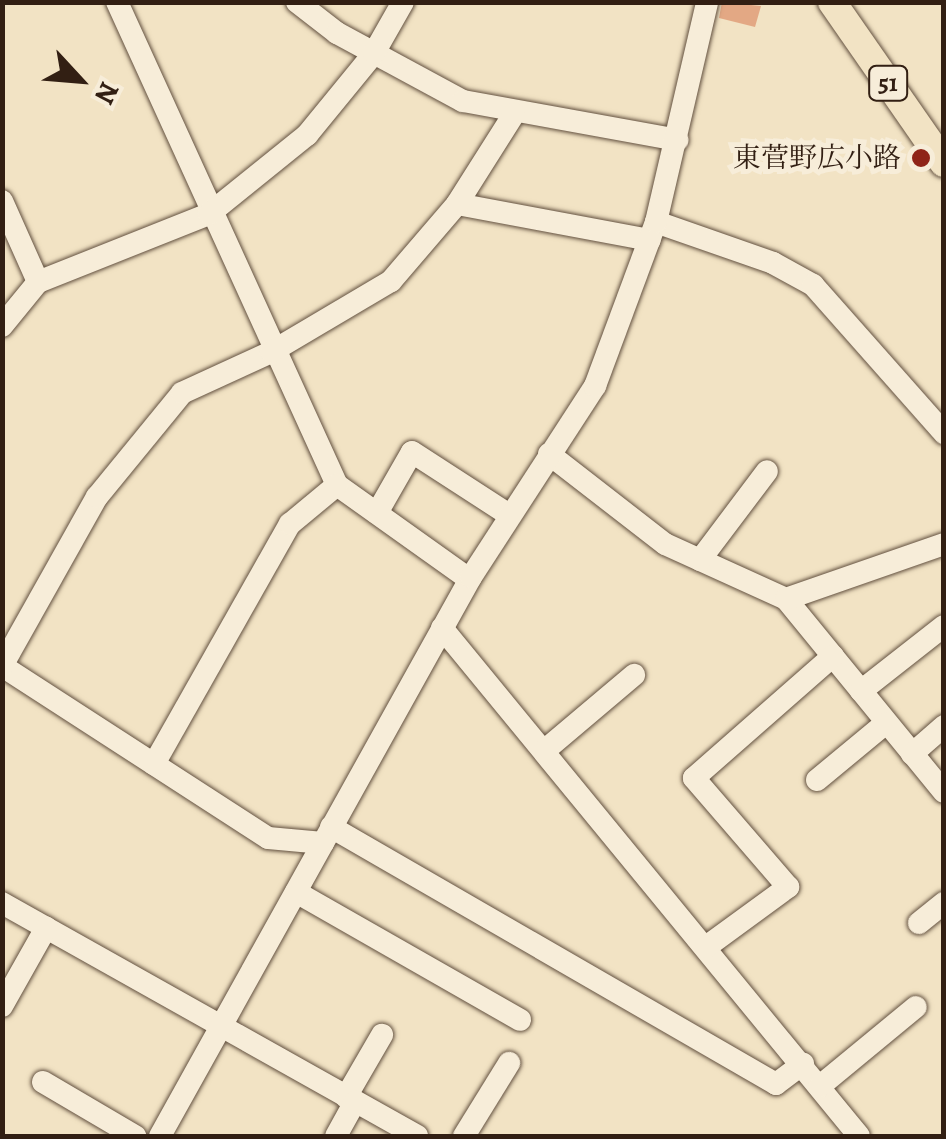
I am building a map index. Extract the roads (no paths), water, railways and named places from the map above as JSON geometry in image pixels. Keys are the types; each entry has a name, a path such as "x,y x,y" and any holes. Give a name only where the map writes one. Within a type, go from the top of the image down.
{"main road":[{"name":"51","path":"832,2 944,163"}],"street":[{"path":"117,2 271,352 337,485 469,579"},
{"path":"297,2 431,88 514,114 677,140"},
{"path":"2,326 10,297 38,282 209,214 307,135 374,53 403,2"},
{"path":"160,1136 469,579 508,514 596,386 653,231 706,2"},
{"path":"514,114 457,204 391,280 271,352 182,393 126,454 2,666 268,838 327,835 776,1084 802,1064"},
{"path":"2,202 38,282"},
{"path":"457,204 653,231 773,263 813,285 944,433"},
{"path":"377,514 412,452 508,514"},
{"path":"549,454 629,522 786,600 944,792"},
{"path":"700,560 768,471"},
{"path":"154,764 290,524 337,485"},
{"path":"786,600 944,544"},
{"path":"861,691 944,626"},
{"path":"442,628 860,1136"},
{"path":"706,947 788,887 694,778 832,656"},
{"path":"544,752 634,675"},
{"path":"817,780 886,722"},
{"path":"912,754 944,726"},
{"path":"296,892 520,1020"},
{"path":"918,923 944,903"},
{"path":"2,904 417,1136"},
{"path":"2,1006 46,928"},
{"path":"820,1086 916,1007"},
{"path":"336,1136 382,1036"},
{"path":"464,1136 509,1063"},
{"path":"44,1082 135,1136"}],"place":[{"name":"東菅野広小路","path":"921,158"}]}
